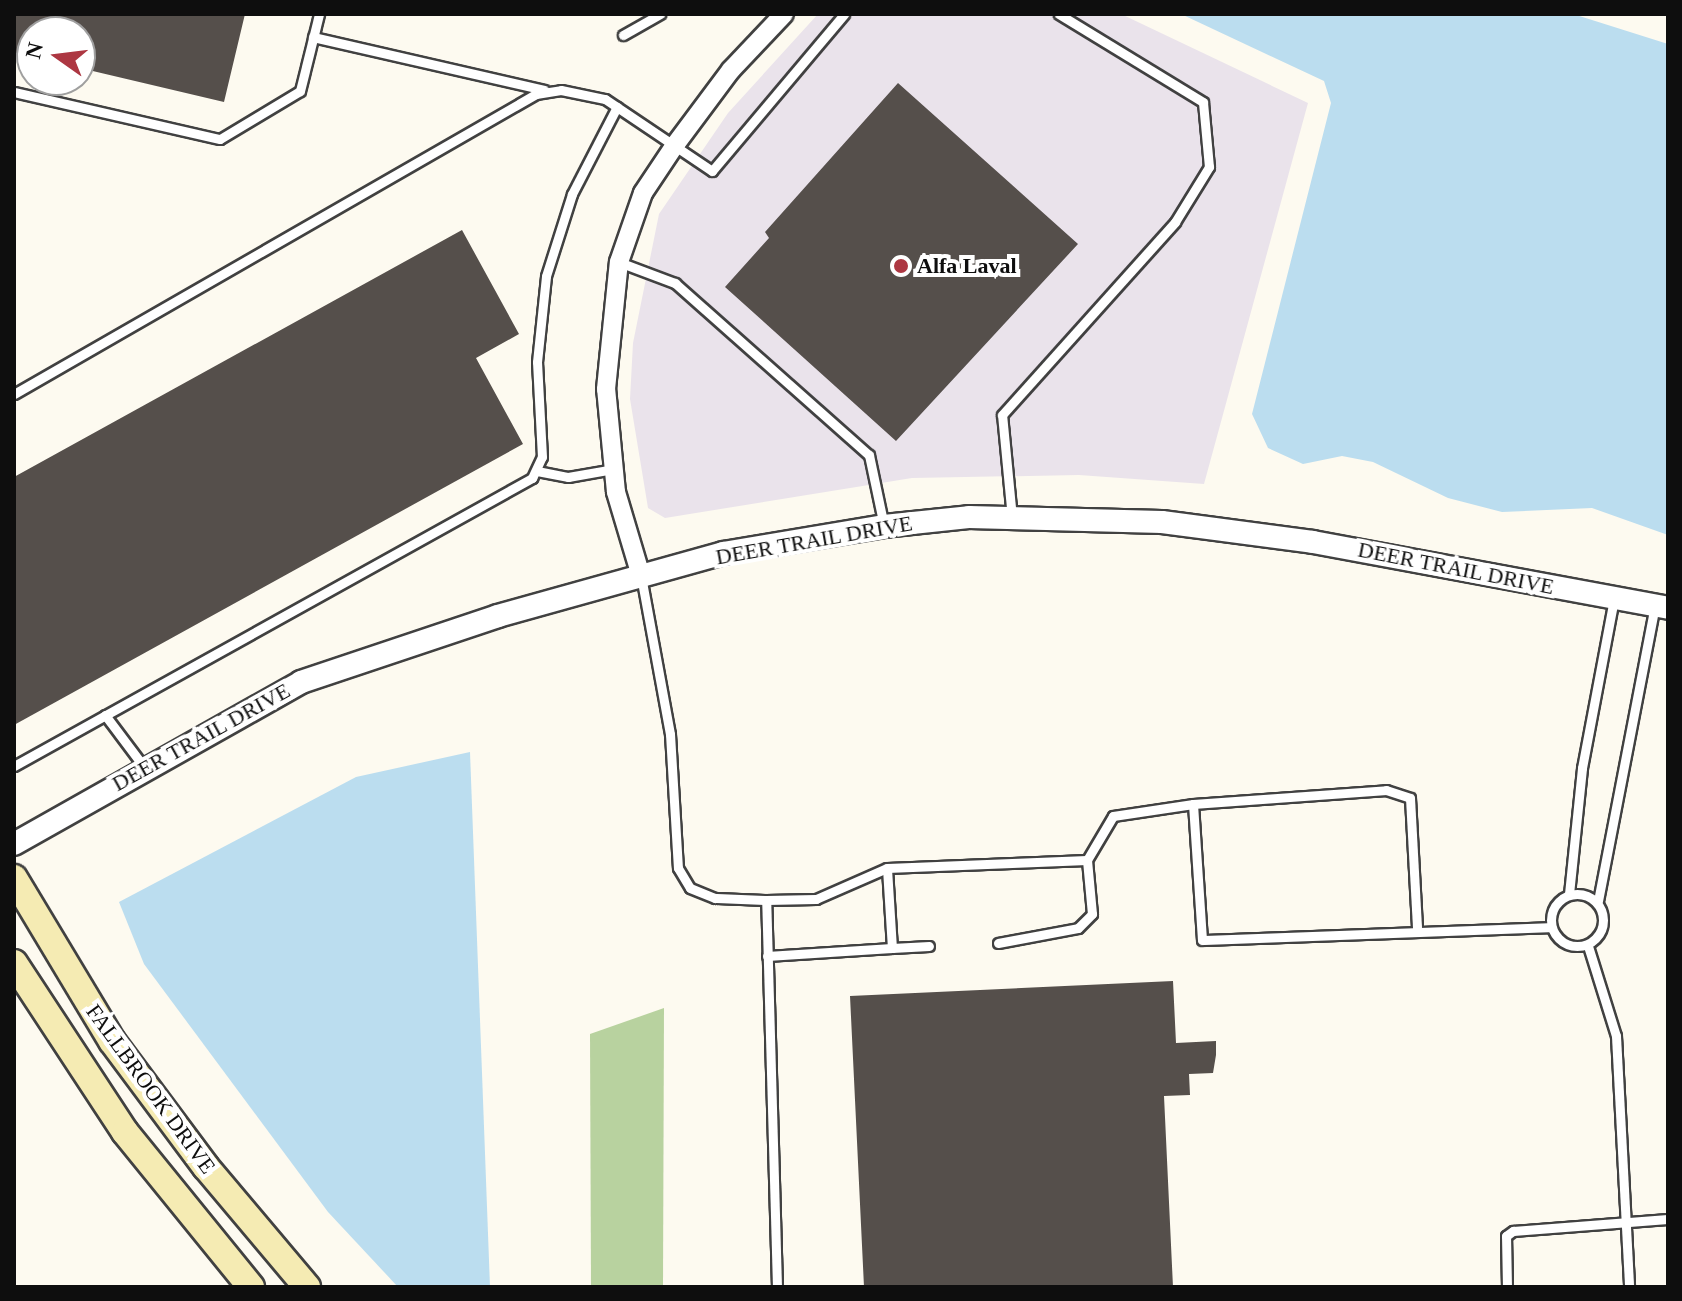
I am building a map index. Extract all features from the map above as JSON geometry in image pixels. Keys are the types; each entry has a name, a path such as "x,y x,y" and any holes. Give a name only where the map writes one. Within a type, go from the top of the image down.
{"main road":[{"name":"FALLBROOK DRIVE","path":"14,878 112,1041 243,1211 307,1287"},
{"name":"FALLBROOK DRIVE","path":"14,963 77,1065 210,1239 251,1287"},
{"path":"210,1239 243,1211"}],"street":[{"path":"641,576 614,469 606,389 619,262 643,193 731,70 778,16"},
{"name":"DEER TRAIL DRIVE","path":"14,844 144,767 301,682 723,553 884,526 1012,518 1235,530 1662,607"}],"lane":[{"path":"14,92 220,139 300,91 319,14"},
{"path":"623,35 660,14"},
{"path":"313,37 550,92 590,94 617,107 675,145 692,161 712,171 844,14"},
{"path":"1012,518 1002,415 1175,222 1209,167 1203,102 1059,14"},
{"path":"14,394 513,104 550,92"},
{"path":"537,471 537,362 546,276 572,194 617,107"},
{"path":"619,262 675,283 869,455 884,526"},
{"path":"14,766 537,471 568,477 614,469"},
{"path":"641,576 670,734 678,868 690,888 715,898 816,899 887,868 1087,860"},
{"path":"1588,946 1558,940 1550,927 1556,905 1569,894 1582,768 1614,598"},
{"path":"1588,946 1602,928 1598,901 1662,607"},
{"path":"105,715 144,767"},
{"path":"998,943 1078,928 1092,914 1087,860 1113,816 1193,804 1386,790 1410,798 1417,928"},
{"path":"1193,804 1202,940 1417,928 1550,927"},
{"path":"887,868 892,948"},
{"path":"1569,894 1598,901"},
{"path":"766,900 777,1287"},
{"path":"767,956 929,946"},
{"path":"1588,946 1616,1036 1629,1287"},
{"path":"1507,1287 1506,1236 1513,1231 1668,1219"}],"shaded area":[{"path":"818,14 1121,14 1308,103 1204,484 1079,475 912,478 665,518 648,508 630,399 633,343 659,214 728,113"}],"green space":[{"path":"664,1008 663,1287 591,1287 590,1034"}],"water":[{"path":"1181,14 1573,14 1668,44 1668,535 1592,508 1502,512 1448,498 1373,462 1342,456 1303,464 1268,448 1252,414 1331,103 1324,81"},
{"path":"470,752 490,1287 398,1287 328,1212 144,964 119,902 356,777"}],"building":[{"path":"14,14 245,14 224,102 96,72 96,16 16,16 14,53"},
{"name":"Alfa Laval","path":"898,83 1078,244 896,441 725,287 769,238 765,232"},
{"path":"462,230 519,334 476,358 523,444 14,725 14,477"},
{"path":"1173,981 1176,1043 1216,1041 1216,1055 1213,1073 1189,1074 1190,1095 1164,1096 1173,1287 864,1287 850,996"}],"place":[{"name":"Alfa Laval","path":"901,266"}]}
